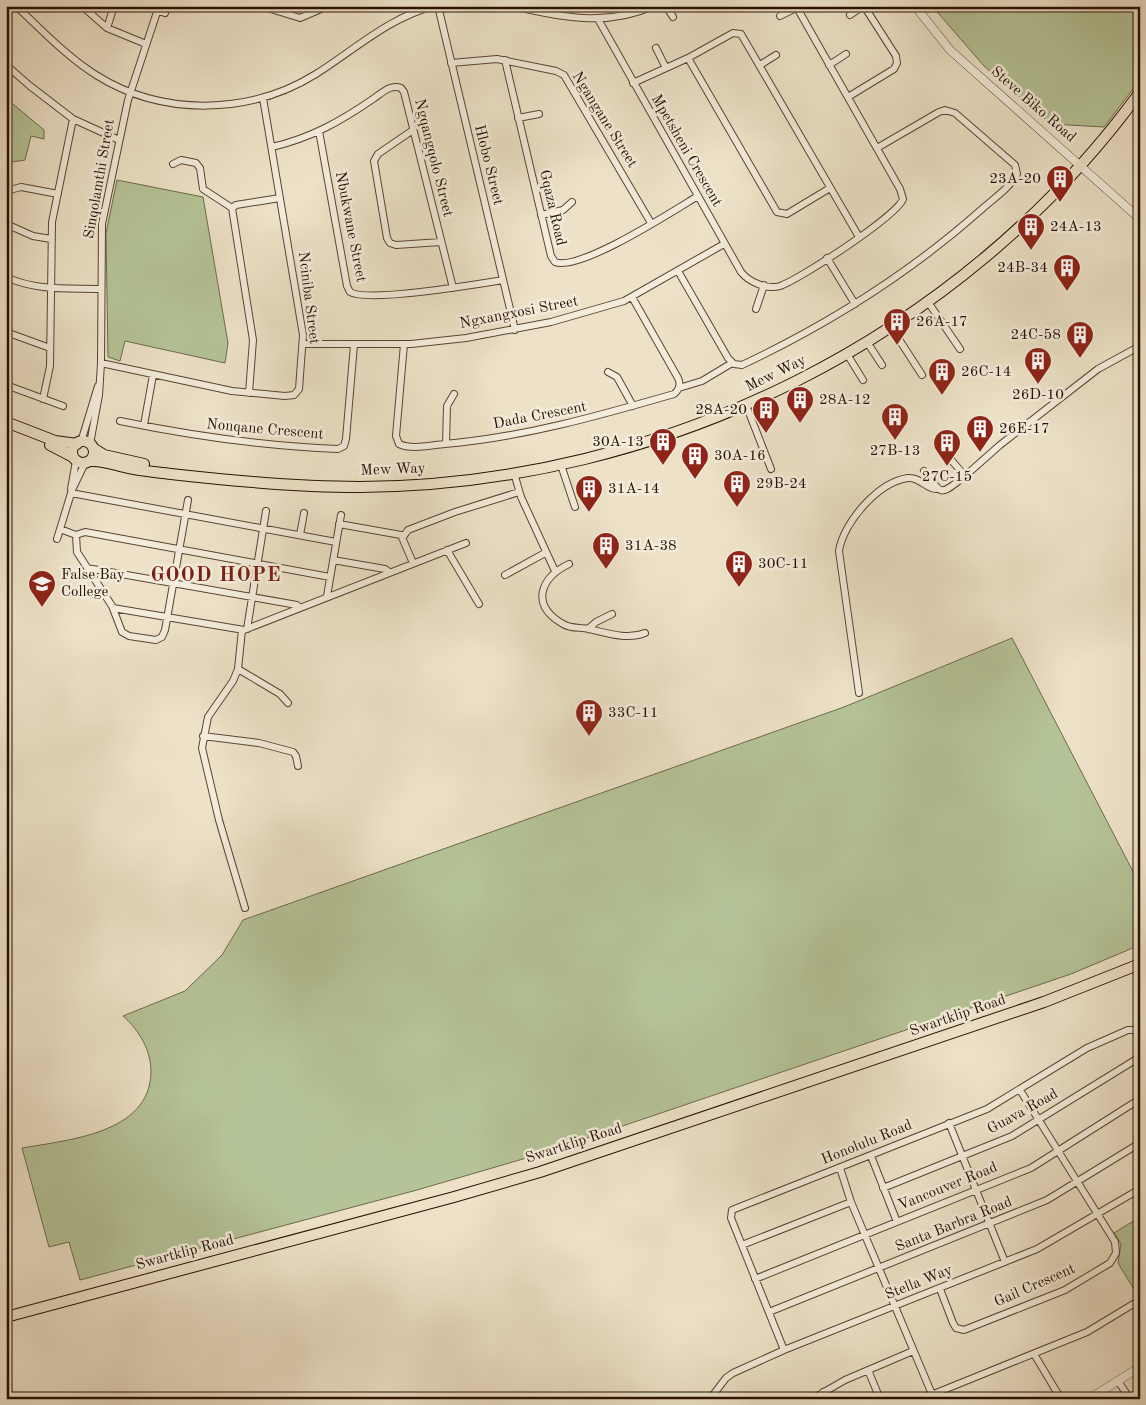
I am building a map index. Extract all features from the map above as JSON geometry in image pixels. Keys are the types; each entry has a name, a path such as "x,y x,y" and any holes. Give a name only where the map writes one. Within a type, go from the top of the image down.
{"main road":[{"name":"Mew Way","path":"6,428 60,449 81,460 97,460 159,472 272,483 340,487 418,485 514,473 561,465 641,444 746,405 847,354 928,302 974,268 1039,208 1081,166 1140,92"},
{"name":"Mew Way","path":"6,422 55,441 85,444 104,455 177,470 181,473"},
{"path":"85,444 94,455 81,460 72,449 85,444"},
{"name":"Swartklip Road","path":"6,1317 454,1197 540,1172 1028,1008 1140,964"}],"street":[{"path":"16,6 96,75 130,92 186,106 227,105 263,98 298,84 402,18 436,6"},
{"path":"82,6 107,28 146,44"},
{"path":"107,28 114,6"},
{"path":"261,6 300,18 328,6"},
{"name":"Hlobo Street","path":"436,6 515,330"},
{"path":"513,6 571,18 598,19 627,15 653,6"},
{"path":"666,6 673,17"},
{"path":"848,97 894,70 897,63 896,56 864,6 850,15"},
{"name":"Steve Biko Road","path":"915,6 950,50 1140,218"},
{"path":"756,309 764,285 780,285 827,258 896,210 902,199 901,191 796,7 780,16"},
{"name":"Sinqolamthi Street","path":"85,444 98,386 101,362 100,289 102,224 130,92 158,8 165,13"},
{"name":"Mpetsheni Crescent","path":"598,19 743,275 764,285"},
{"path":"633,83 688,58 736,33 740,34 746,40 859,237"},
{"path":"656,48 666,68"},
{"path":"829,65 846,54"},
{"path":"760,65 776,55"},
{"path":"688,58 777,212 788,214 830,188"},
{"name":"Ngangane Street","path":"451,63 494,59 505,60 556,71 567,78 651,224"},
{"name":"Gqaza Road","path":"505,60 551,256 555,262 560,264 603,251 698,196"},
{"path":"6,65 73,119 119,140"},
{"name":"Ngqangqolo Street","path":"272,147 302,140 391,87 396,86 404,92 453,288"},
{"name":"Nciniba Street","path":"101,362 153,375 249,393 285,396 296,393 300,385 303,344 298,300 263,98"},
{"path":"678,271 732,363 742,365 780,348 855,304 900,274 952,234 1009,184 1017,171 1015,165 955,113 948,110 939,112 877,148"},
{"path":"518,118 539,114"},
{"path":"43,399 50,366 52,222 73,119"},
{"path":"414,130 378,154 374,161 387,238 396,245 440,242"},
{"name":"Nbukwane Street","path":"319,131 346,286 350,292 365,295 453,288 503,280"},
{"path":"172,164 182,160 196,163 200,168 203,189 232,208 253,340 249,393"},
{"path":"6,191 21,187 58,194"},
{"path":"232,208 236,205 280,198"},
{"path":"541,215 563,210 572,202"},
{"path":"6,224 33,236 51,239"},
{"name":"Ngxangxosi Street","path":"303,344 354,346 404,344 466,338 515,330 585,313 632,297 724,244"},
{"path":"827,258 855,304"},
{"path":"6,277 25,285 50,288 100,289"},
{"path":"632,297 678,378 679,388"},
{"path":"928,302 960,349"},
{"path":"891,327 922,375"},
{"path":"6,332 50,348"},
{"path":"867,342 882,366"},
{"name":"Dada Crescent","path":"404,344 397,442 406,446 446,444 530,432 581,421 674,394 679,388 702,381 732,363"},
{"name":"Nonqane Crescent","path":"120,421 204,438 266,446 341,448 346,439 354,346"},
{"path":"859,693 840,552 844,533 865,505 896,483 908,478 915,479 932,489 947,490 1000,445 1098,369 1140,346"},
{"path":"847,354 863,380"},
{"path":"608,372 617,377 632,406"},
{"path":"144,425 153,375"},
{"path":"6,385 63,406"},
{"path":"446,444 448,406 454,394"},
{"path":"746,405 771,468"},
{"path":"940,447 965,476"},
{"path":"57,539 81,460"},
{"path":"561,465 574,507"},
{"path":"924,471 936,489"},
{"path":"514,473 519,492 555,571"},
{"path":"71,491 336,542"},
{"path":"403,537 408,530 455,512 519,492"},
{"path":"76,535 76,550 113,608 124,634 155,640 164,634 188,500"},
{"path":"245,908 219,820 202,748 208,717 233,681 238,669 266,511"},
{"path":"300,535 304,513"},
{"path":"327,596 341,515"},
{"path":"339,524 403,537"},
{"path":"60,529 76,535 85,532 330,577"},
{"path":"403,537 413,563"},
{"path":"113,608 245,630 327,596 466,543"},
{"path":"448,550 480,604"},
{"path":"505,575 546,553"},
{"path":"333,560 385,569 389,572"},
{"path":"569,564 555,571 544,587 543,602 547,610 564,625 618,635 636,636 645,633"},
{"path":"87,568 296,604 300,608"},
{"path":"588,629 596,622 612,614"},
{"path":"238,669 280,694 288,704"},
{"path":"203,736 259,743 293,752 298,766"},
{"name":"Honolulu Road","path":"784,1350 731,1218 732,1210 987,1108 1093,1045 1130,1029 1135,1030 1140,1036"},
{"name":"Guava Road","path":"883,1188 1012,1136 1140,1057"},
{"path":"1020,1090 1098,1215"},
{"name":"Vancouver Road","path":"755,1279 1031,1168 1140,1099"},
{"path":"949,1123 988,1224 1005,1262"},
{"name":"Santa Barbra Road","path":"769,1312 1047,1200 1140,1143"},
{"path":"871,1156 897,1222"},
{"path":"840,1168 851,1202 933,1397 1087,1332 1140,1300"},
{"name":"Stella Way","path":"710,1399 726,1378 733,1373 784,1350 1044,1246 1140,1188"},
{"path":"742,1245 851,1202"},
{"name":"Gail Crescent","path":"940,1289 952,1323 956,1328 964,1330 1065,1290 1115,1257 1117,1249 1115,1242 1098,1215"},
{"path":"812,1399 868,1370 913,1351"},
{"path":"1034,1354 1061,1399"},
{"path":"1089,1399 1140,1367"},
{"path":"868,1370 880,1399"},
{"path":"1118,1381 1130,1399"},
{"path":"823,1392 827,1399"}],"green space":[{"path":"932,6 1140,6 1140,80 1104,127 1051,124 984,66"},
{"path":"6,98 44,130 44,139 31,136 25,160 6,163"},
{"path":"117,180 203,197 228,343 225,363 125,341 120,361 108,357 106,233"},
{"path":"1012,638 1140,885 1140,945 1071,974 540,1154 417,1190 80,1280 69,1242 49,1247 22,1148 82,1137 103,1130 122,1121 137,1109 147,1093 151,1072 149,1056 139,1034 123,1016 185,991 222,955 243,920 844,707"},
{"path":"1140,1217 1140,1295 1138,1296 1118,1263 1121,1244 1114,1233"}],"place":[{"name":"23A-20","path":"1060,203"},
{"name":"24A-13","path":"1031,251"},
{"name":"24B-34","path":"1067,292"},
{"name":"26A-17","path":"897,346"},
{"name":"24C-58","path":"1080,359"},
{"name":"26D-10","path":"1038,385"},
{"name":"26C-14","path":"942,396"},
{"name":"28A-12","path":"800,424"},
{"name":"28A-20","path":"766,434"},
{"name":"27B-13","path":"895,441"},
{"name":"26E-17","path":"980,453"},
{"name":"30A-13","path":"663,466"},
{"name":"27C-15","path":"947,467"},
{"name":"30A-16","path":"695,480"},
{"name":"29B-24","path":"737,508"},
{"name":"31A-14","path":"589,513"},
{"name":"31A-38","path":"606,570"},
{"name":"30C-11","path":"739,588"},
{"name":"False Bay College","path":"42,608"},
{"name":"33C-11","path":"589,737"}],"district":[{"name":"GOOD HOPE","path":"216,576"}]}
